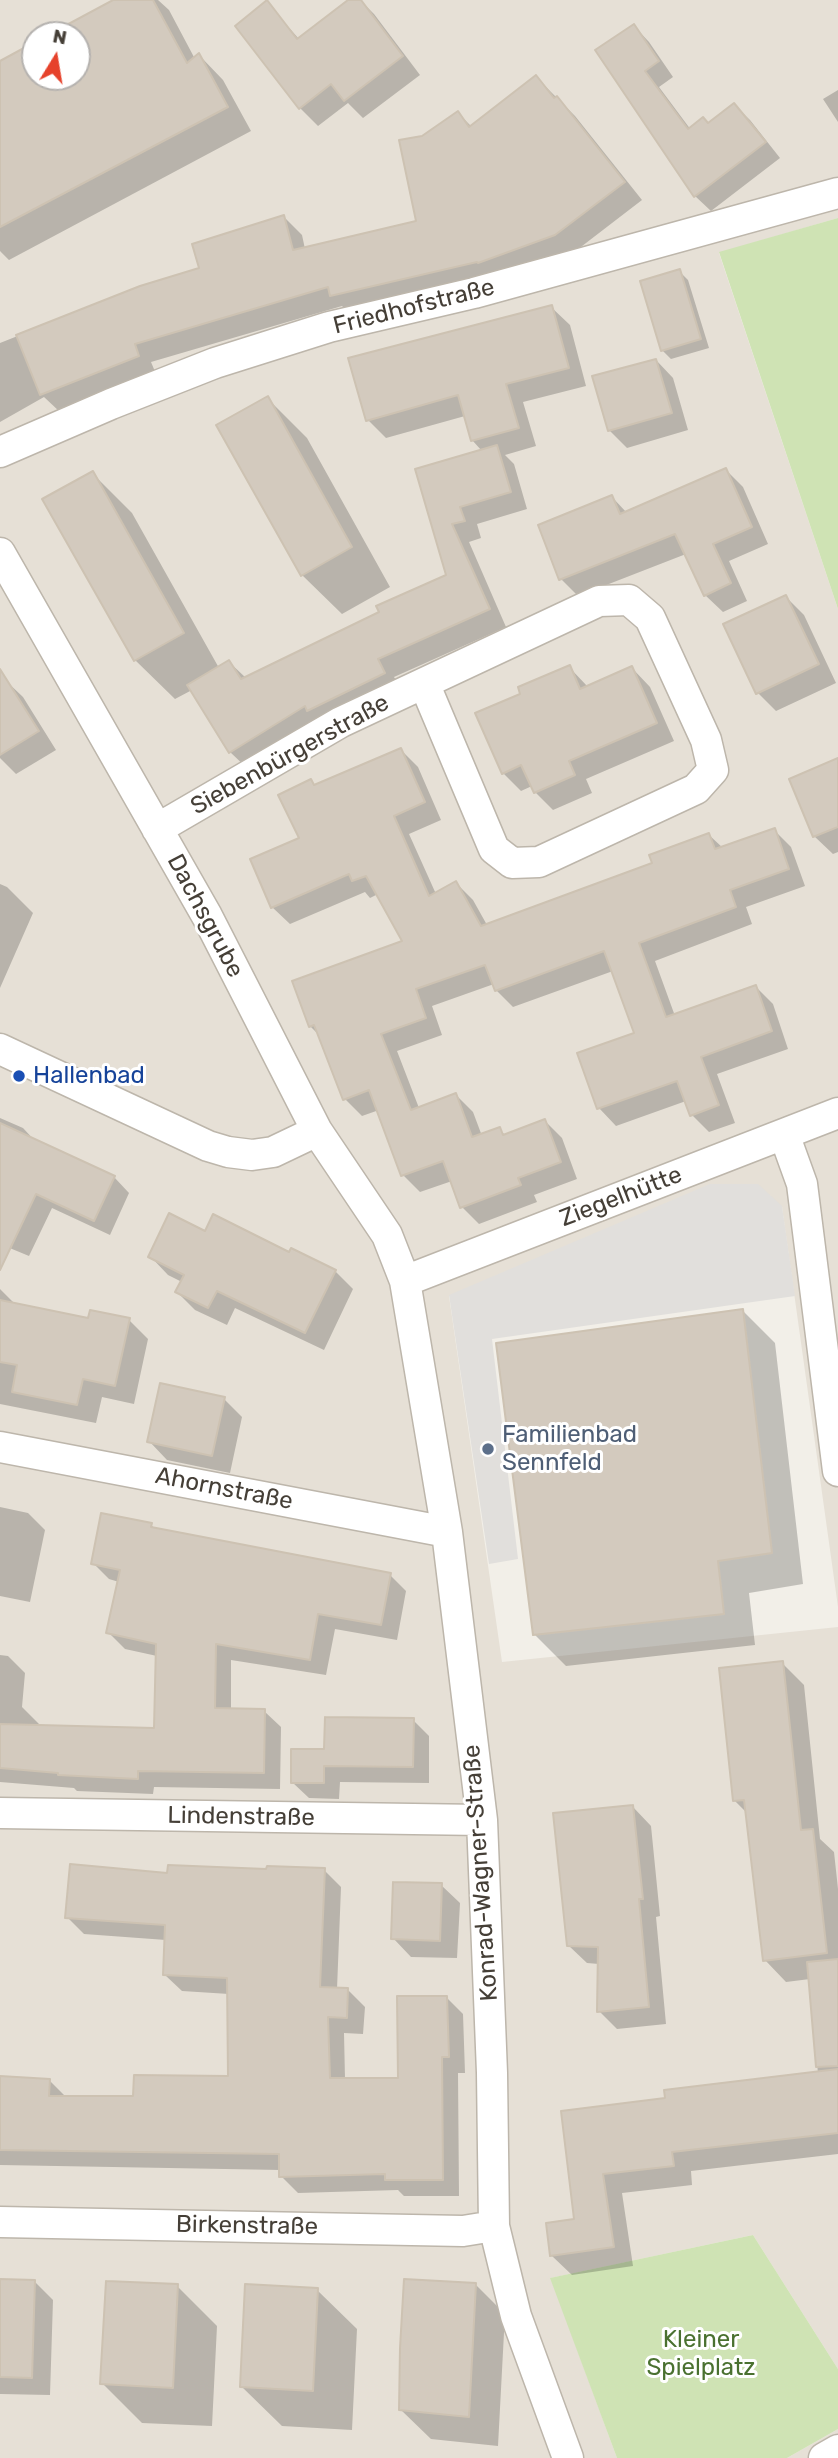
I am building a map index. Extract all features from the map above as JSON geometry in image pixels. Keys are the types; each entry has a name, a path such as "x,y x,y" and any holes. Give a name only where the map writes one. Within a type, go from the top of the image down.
{"street":[{"name":"Friedhofstraße","path":"0,452 215,363 329,327 474,293 838,193"},
{"name":"Dachsgrube","path":"0,552 208,916 317,1131 387,1235 405,1281"},
{"name":"Siebenbürgerstraße","path":"157,829 341,722 424,683 599,601 629,600 650,618 706,740 713,769 696,789 539,863 512,863 494,849 424,683"},
{"path":"0,1049 208,1146 228,1152 252,1155 273,1152 317,1131"},
{"name":"Ziegelhütte","path":"405,1281 838,1113"},
{"path":"784,1133 802,1184 838,1472"},
{"name":"Konrad-Wagner-Straße","path":"405,1281 447,1532 482,1820 492,2073 494,2226 516,2316 568,2458"},
{"name":"Ahornstraße","path":"0,1447 447,1532"},
{"name":"Lindenstraße","path":"0,1813 482,1820"},
{"name":"Birkenstraße","path":"0,2222 463,2231 494,2226"},
{"path":"824,2458 838,2450"}],"shaded area":[{"path":"0,0 838,0 838,218 719,253 838,609 838,1607 782,1207 449,1296 502,1662 838,1627 838,2369 753,2235 551,2278 617,2458 0,2458"},
{"name":"Familienbad Sennfeld","path":"710,1184 758,1184 782,1206 795,1296 492,1339 518,1559 489,1564 449,1295"},
{"path":"838,2429 838,2458 787,2458"}],"green space":[{"path":"838,218 838,609 719,252"},
{"name":"Kleiner Spielplatz","path":"753,2235 838,2369 838,2429 787,2458 617,2458 550,2278"}],"building":[{"path":"113,0 153,0 187,63 199,53 228,107 0,227 0,61 21,50 21,91 91,91 91,21 74,21"},
{"path":"267,0 297,39 348,0 361,0 403,56 344,101 331,84 299,109 235,26"},
{"path":"634,24 659,61 645,71 688,129 703,117 708,123 734,103 766,142 694,197 595,50"},
{"path":"536,75 554,98 557,96 625,182 555,235 478,263 330,296 328,287 135,344 139,356 40,395 16,335 140,286 199,268 192,244 284,215 293,250 416,221 399,140 422,136 458,111 469,127"},
{"path":"680,269 701,339 661,351 640,281"},
{"path":"552,305 569,368 506,384 519,428 471,441 458,395 366,421 348,358"},
{"path":"656,359 672,413 608,431 592,376"},
{"path":"268,396 352,547 301,576 216,425"},
{"path":"497,445 511,492 460,507 465,521 452,524 490,609 378,659 385,673 307,711 305,706 229,753 187,685 229,660 241,679 379,612 376,606 446,575 415,469"},
{"path":"726,468 752,527 713,544 731,583 704,596 675,534 559,580 538,525 612,495 620,514"},
{"path":"93,471 184,633 134,661 42,499"},
{"path":"786,595 819,664 756,694 723,624"},
{"path":"570,665 580,689 632,666 657,723 569,761 575,775 534,793 521,765 502,774 475,713 520,694 518,687"},
{"path":"0,669 39,731 0,755"},
{"path":"401,748 425,802 394,816 429,896 456,881 481,926 652,863 649,855 709,833 715,849 775,828 789,869 730,890 736,907 639,943 666,1017 756,985 772,1031 701,1057 719,1105 690,1116 677,1081 597,1109 577,1053 634,1033 604,951 495,991 485,965 416,989 426,1018 381,1034 411,1110 456,1093 472,1137 500,1127 503,1135 545,1119 561,1162 518,1178 521,1185 460,1208 443,1161 401,1176 369,1090 343,1100 314,1025 309,1027 292,981 402,941 366,876 352,881 349,874 271,908 250,859 299,838 278,795 311,779 314,785"},
{"path":"838,758 838,827 813,837 789,779"},
{"path":"0,1123 115,1176 94,1221 36,1194 0,1270"},
{"path":"169,1213 205,1231 213,1214 289,1252 291,1248 336,1270 305,1333 217,1291 208,1308 175,1292 184,1275 148,1257"},
{"path":"0,1300 88,1318 90,1310 130,1318 115,1386 83,1379 77,1405 12,1392 17,1365 0,1362"},
{"path":"743,1309 772,1553 718,1561 724,1614 533,1635 496,1343"},
{"path":"160,1383 225,1397 212,1456 147,1442"},
{"path":"101,1513 152,1523 151,1527 391,1573 381,1625 318,1614 310,1660 216,1644 215,1708 265,1709 264,1773 138,1771 138,1779 58,1775 0,1768 0,1724 154,1728 156,1644 106,1633 120,1570 91,1564"},
{"path":"783,1661 801,1830 813,1829 827,1953 763,1961 744,1800 733,1801 719,1668"},
{"path":"325,1717 414,1718 413,1767 324,1766 324,1783 291,1783 291,1749 324,1749"},
{"path":"633,1805 643,1899 639,1899 649,2007 597,2012 598,1947 567,1946 553,1813"},
{"path":"70,1864 167,1873 168,1865 266,1869 267,1866 325,1868 320,1987 348,1988 347,2018 328,2017 330,2078 398,2078 397,1996 447,1996 449,2057 442,2057 443,2180 385,2180 385,2174 279,2177 279,2154 0,2150 0,2076 50,2079 49,2096 133,2096 134,2075 228,2076 227,1978 163,1975 165,1925 65,1918"},
{"path":"393,1882 442,1883 440,1941 391,1939"},
{"path":"838,1959 838,2066 816,2067 807,1962"},
{"path":"838,2069 838,2133 672,2152 674,2166 603,2174 614,2247 550,2256 546,2223 574,2219 561,2111 665,2098 664,2090"},
{"path":"0,2279 35,2280 32,2378 0,2377"},
{"path":"404,2279 476,2283 469,2417 399,2410"},
{"path":"106,2281 178,2284 173,2388 100,2384"},
{"path":"245,2284 318,2288 313,2391 240,2387"}],"place":[{"name":"Hallenbad","path":"19,1076"},
{"name":"Familienbad Sennfeld","path":"488,1449"}]}
